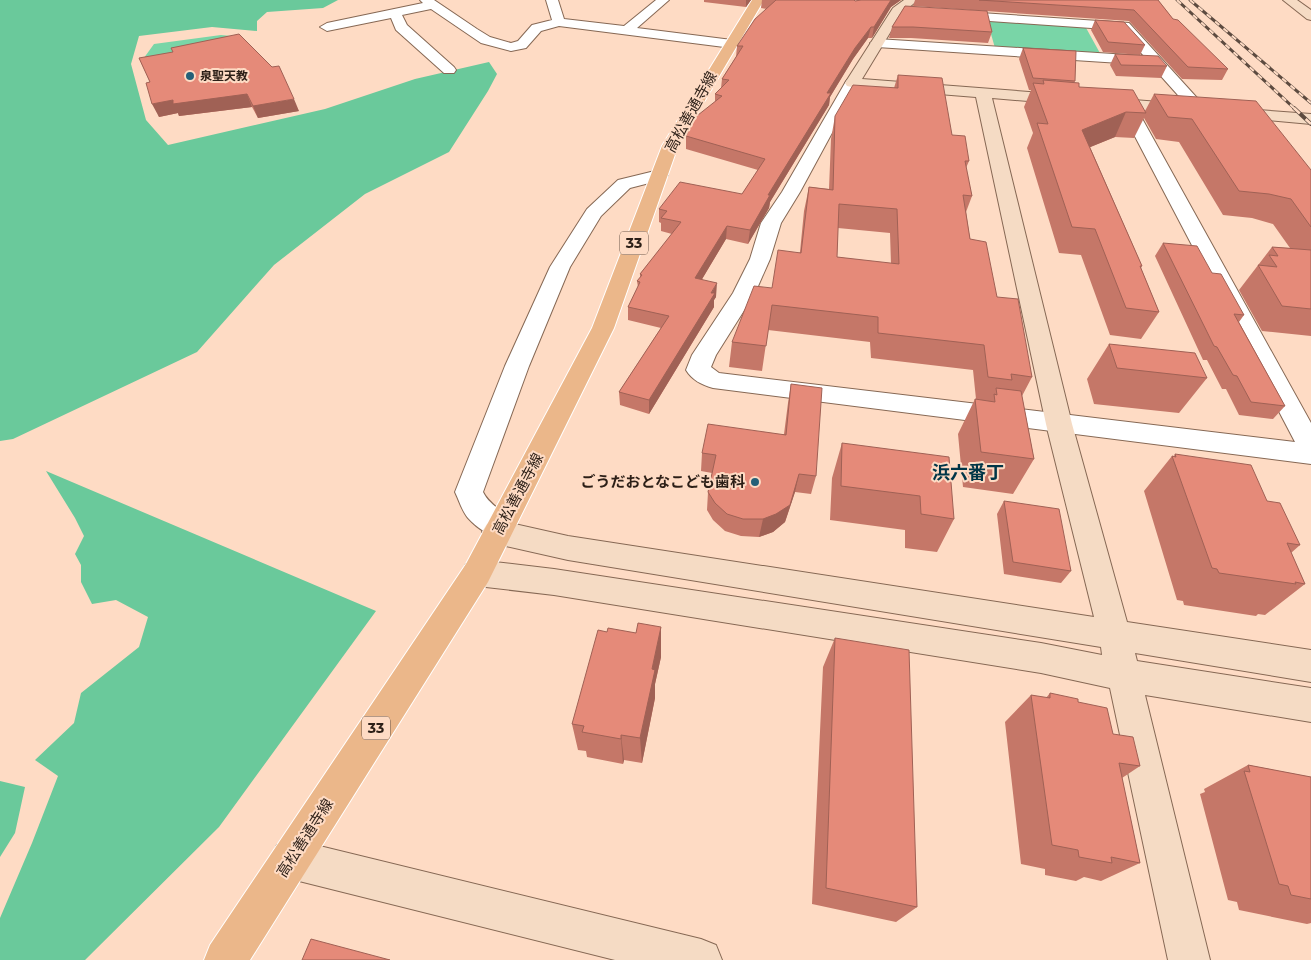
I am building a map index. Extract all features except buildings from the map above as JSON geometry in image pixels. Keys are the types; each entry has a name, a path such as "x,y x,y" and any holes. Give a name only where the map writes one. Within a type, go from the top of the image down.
{"main road":[{"name":"高松善通寺線","path":"225,960 477,572 603,328 670,146 758,0"}],"street":[{"path":"552,0 559,22"},
{"path":"627,30 663,0"},
{"path":"1289,0 1311,16"},
{"path":"327,26 395,12 430,2 489,41 503,47 521,45 540,26 559,22 732,44"},
{"path":"914,6 897,12 852,83 791,192 771,223 760,259 744,293 704,355 698,370 713,380 759,384 1060,424 1311,454"},
{"path":"395,12 401,27 449,70"},
{"path":"936,14 1124,26 1200,110"},
{"path":"877,43 1155,62"},
{"path":"852,83 1311,119"},
{"path":"983,93 1060,424 1114,634 1189,960"},
{"path":"1126,104 1311,447"},
{"path":"1251,114 1263,129"},
{"path":"659,175 624,184 594,213 560,267 517,366 469,492 477,509 498,529 568,548 1311,666"},
{"path":"477,572 554,582 1041,658 1123,674 1311,705"},
{"path":"291,859 701,960"}],"green space":[{"path":"0,0 338,0 323,8 267,12 257,21 257,31 212,27 139,36 131,64 146,120 168,145 325,109 415,79 489,62 497,74 449,152 365,194 274,265 197,352 13,439 0,441"},
{"path":"987,20 1085,26 1101,55 995,48"},
{"path":"221,35 231,36 141,62 154,44"},
{"path":"46,471 376,611 219,827 85,960 0,960 0,918 58,776 35,760 74,723 81,693 139,647 148,617 116,600 92,604 81,582 81,565 75,554 84,536"},
{"path":"0,781 25,787 15,833 0,857"}],"railway":[{"path":"1177,0 1295,109"},
{"path":"1190,0 1311,103"},
{"path":"1294,108 1311,124"}],"place":[{"name":"泉聖天教","path":"190,76"},
{"name":"ごうだおとなこども歯科","path":"755,482"}],"district":[{"name":"浜六番丁","path":"968,473"}]}
